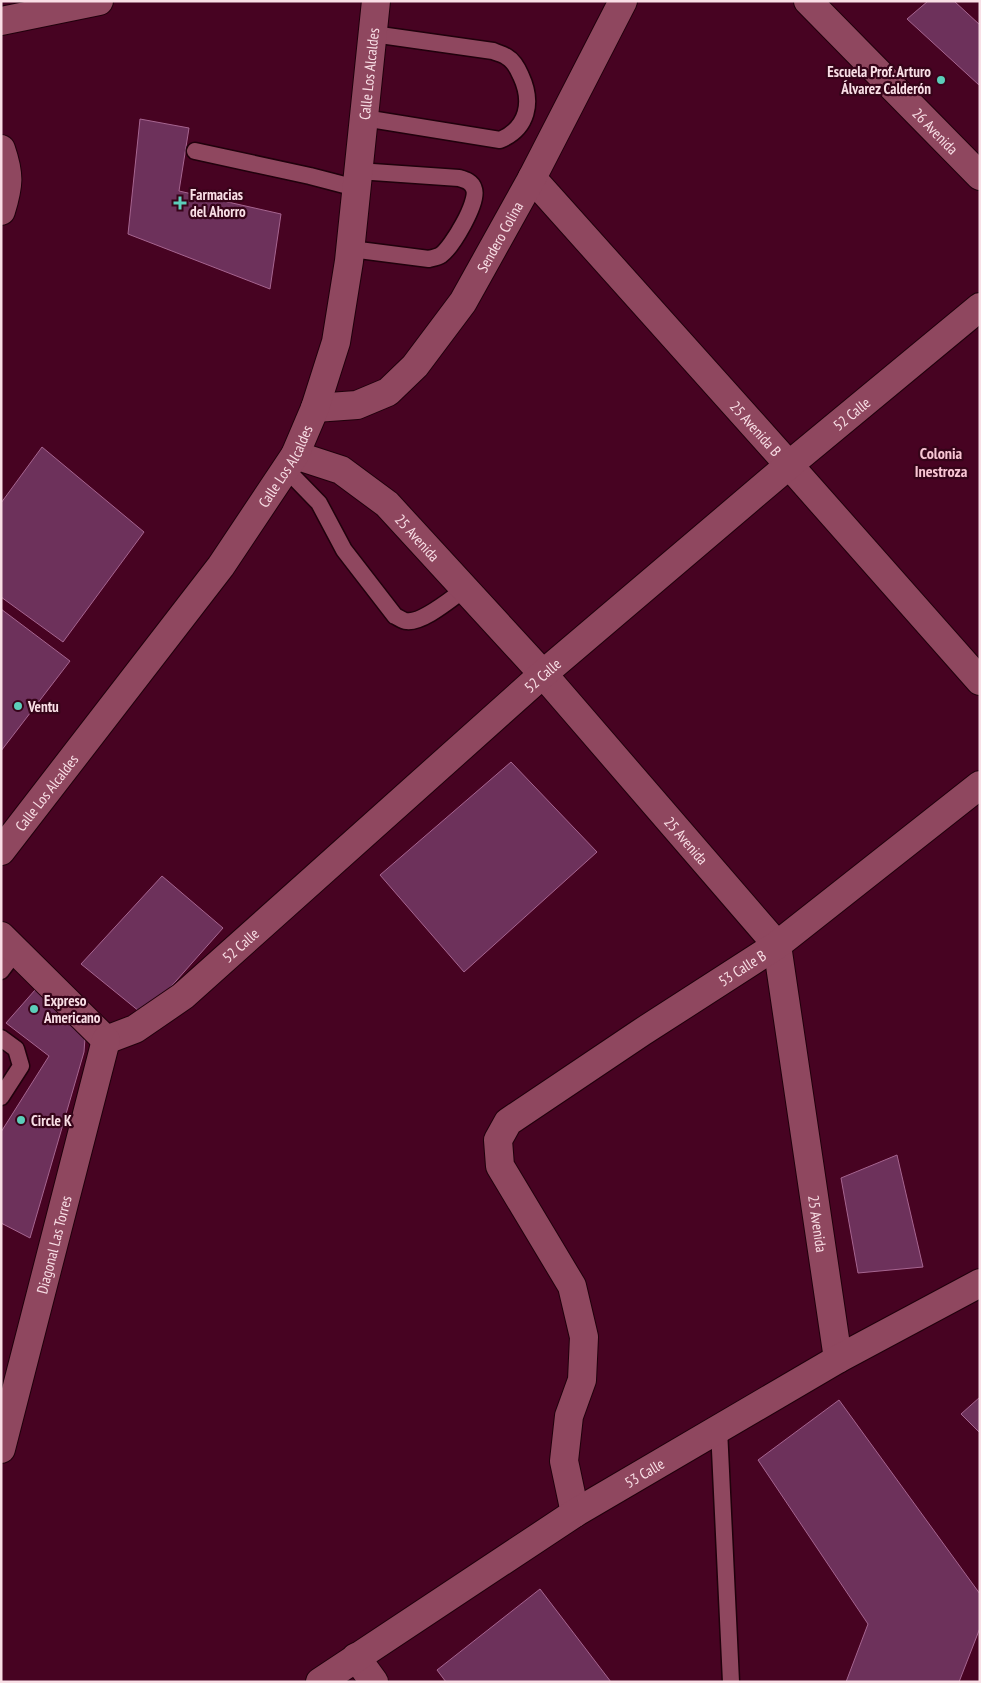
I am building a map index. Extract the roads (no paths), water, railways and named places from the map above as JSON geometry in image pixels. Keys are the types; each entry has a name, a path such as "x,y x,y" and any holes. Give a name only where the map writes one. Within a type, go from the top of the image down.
{"street":[{"path":"1,21 99,1"},
{"name":"Calle Los Alcaldes","path":"1,851 221,566 290,462 315,408 336,342 351,249 376,1"},
{"name":"Sendero Colina","path":"315,408 357,405 388,392 415,366 463,302 532,178 623,1"},
{"name":"26 Avenida","path":"808,1 980,176"},
{"path":"1,149 7,167 8,189 1,211"},
{"name":"25 Avenida B","path":"532,178 980,681"},
{"name":"52 Calle","path":"106,1040 135,1029 183,996 543,674 789,465 980,307"},
{"name":"25 Avenida","path":"290,462 341,470 387,504 543,674 777,945 838,1359"},
{"name":"53 Calle B","path":"575,1512 564,1461 569,1416 582,1380 584,1337 572,1286 500,1166 498,1140 508,1122 642,1032 777,945 980,785"},
{"path":"6,952 106,1040"},
{"name":"Diagonal Las Torres","path":"1,1449 106,1040"},
{"name":"53 Calle","path":"320,1682 575,1512 838,1359 980,1283"},
{"path":"356,1657 374,1682"}],"lane":[{"path":"364,118 500,140 512,135 521,124 529,100 517,67 508,57 493,51 373,34"},
{"path":"195,151 310,176 357,180 459,178 470,182 475,190 475,202 460,229 440,256 429,259 351,249"},
{"path":"290,462 319,503 344,550 395,616 406,621 415,620 433,612 465,589"},
{"path":"1,1038 16,1049 21,1066 1,1096"},
{"path":"719,1429 731,1682"}],"place":[{"name":"Escuela Prof. Arturo Álvarez Calderón","path":"941,80"},
{"name":"Farmacias del Ahorro","path":"180,203"},
{"name":"Ventu","path":"18,706"},
{"name":"Expreso Americano","path":"34,1009"},
{"name":"Circle K","path":"21,1120"}],"district":[{"name":"Colonia Inestroza","path":"941,462"}]}
